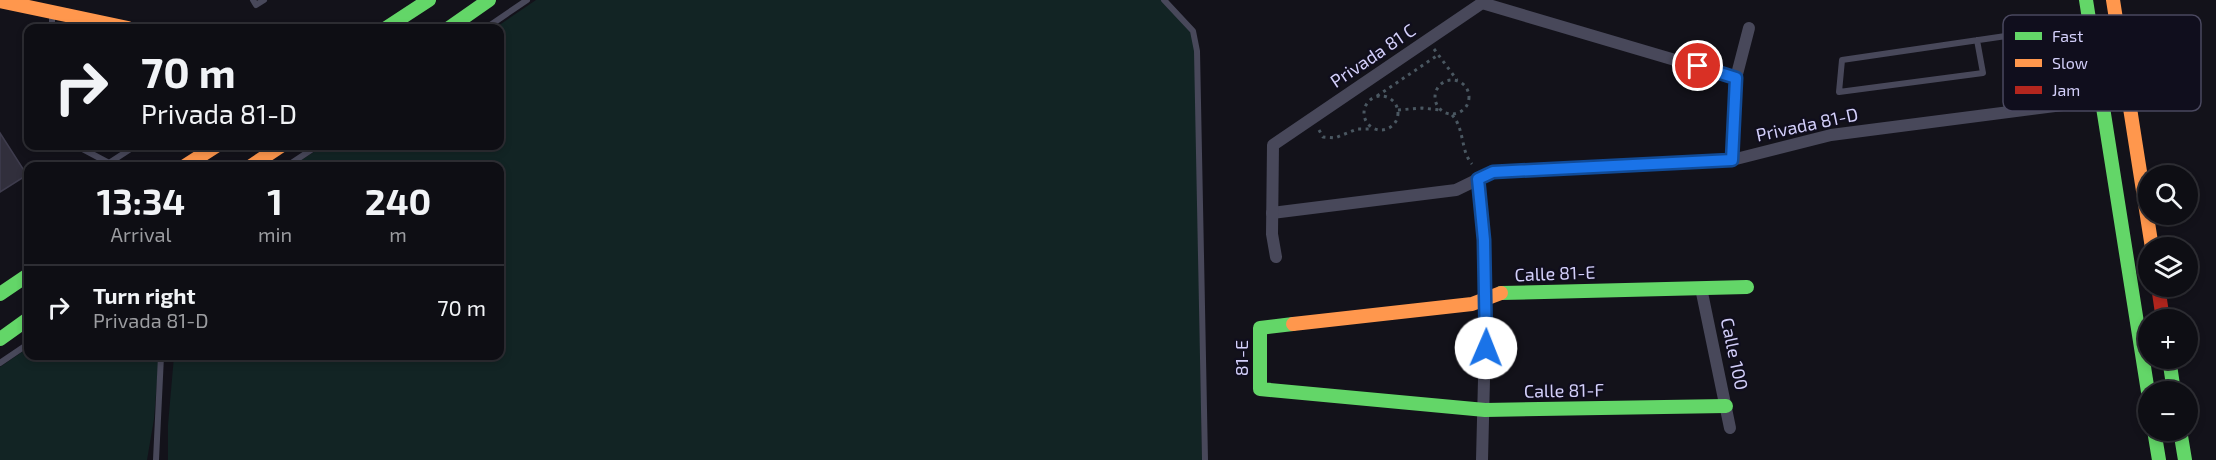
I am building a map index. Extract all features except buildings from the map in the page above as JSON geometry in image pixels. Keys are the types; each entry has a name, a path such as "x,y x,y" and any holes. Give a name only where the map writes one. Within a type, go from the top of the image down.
{"main road":[{"path":"392,24 429,0"},
{"path":"454,24 489,0"},
{"path":"2086,0 2088,15"},
{"path":"2113,0 2115,15"},
{"path":"0,1 109,24"},
{"path":"2104,111 2146,381"},
{"path":"2130,111 2150,237"},
{"path":"191,162 210,150"},
{"path":"257,162 275,150"},
{"path":"0,294 24,278"},
{"name":"Calle 81-E","path":"1260,328 1464,305 1503,293 1747,287"},
{"path":"0,339 24,323"},
{"name":"81-E","path":"1260,328 1260,388"},
{"path":"2145,374 2158,369"},
{"name":"Calle 81-F","path":"1260,388 1485,410 1726,406"},
{"path":"2156,441 2159,460"},
{"path":"2182,441 2185,460"}],"street":[{"name":"Privada 81 C","path":"1272,213 1273,145 1482,3 1736,78"},
{"path":"1732,160 1736,78 1749,28"},
{"name":"Privada 81-D","path":"1272,213 1456,190 1493,172 1732,160 1831,135 2017,111"},
{"path":"1478,179 1484,240 1486,299 1482,460"},
{"path":"1272,213 1272,234 1276,257"},
{"name":"Calle 100","path":"1701,288 1730,428"}],"lane":[{"path":"253,0 256,5 264,0"},
{"path":"492,24 527,0"},
{"path":"1164,0 1193,31 1197,51 1205,460"},
{"path":"52,12 52,24"},
{"path":"1977,40 1983,73 1839,92 1842,60 1977,40 2003,36"},
{"path":"84,150 105,162"},
{"path":"114,162 130,150"},
{"path":"292,162 311,150"},
{"path":"0,363 24,347"},
{"path":"156,460 161,360"}],"path":[{"path":"1433,47 1457,81"},
{"path":"1375,129 1366,121 1364,110 1370,99 1438,55"},
{"path":"1441,110 1435,100 1437,89 1446,81 1462,83 1469,92 1469,103 1462,112 1452,115"},
{"path":"1316,126 1323,137 1328,138 1335,138 1357,129 1381,130 1392,127 1398,118 1398,110 1391,98 1375,97"},
{"path":"1398,110 1422,108 1441,110 1452,115 1462,134 1464,154 1472,164"}],"shaded area":[{"path":"536,0 1161,0 1192,32 1195,42 1202,460 168,460 168,425 174,360 504,360 504,162 298,162 317,150 504,150 504,24 501,24"},
{"path":"24,351 24,360 159,360 154,419 147,460 0,460 0,367"}],"traffic: fast":[{"path":"392,24 429,0"},
{"path":"455,24 489,0"},
{"path":"2086,0 2088,15"},
{"path":"2104,111 2146,381"},
{"path":"0,294 24,278"},
{"path":"1501,293 1747,287"},
{"path":"0,339 24,322"},
{"path":"1293,324 1260,328 1260,389 1485,410 1726,406"},
{"path":"2171,369 2172,381"},
{"path":"2156,441 2159,460"},
{"path":"2182,441 2185,460"}],"traffic: slow":[{"path":"2113,0 2115,15"},
{"path":"0,1 109,24"},
{"path":"2130,111 2150,237"},
{"path":"191,162 210,150"},
{"path":"257,162 275,150"},
{"path":"1293,324 1472,304 1501,293"}],"traffic: jam":[{"path":"2160,297 2161,309"}],"route":[{"path":"1486,348 1484,240 1478,179 1493,172 1732,160 1736,78 1698,66"}]}
